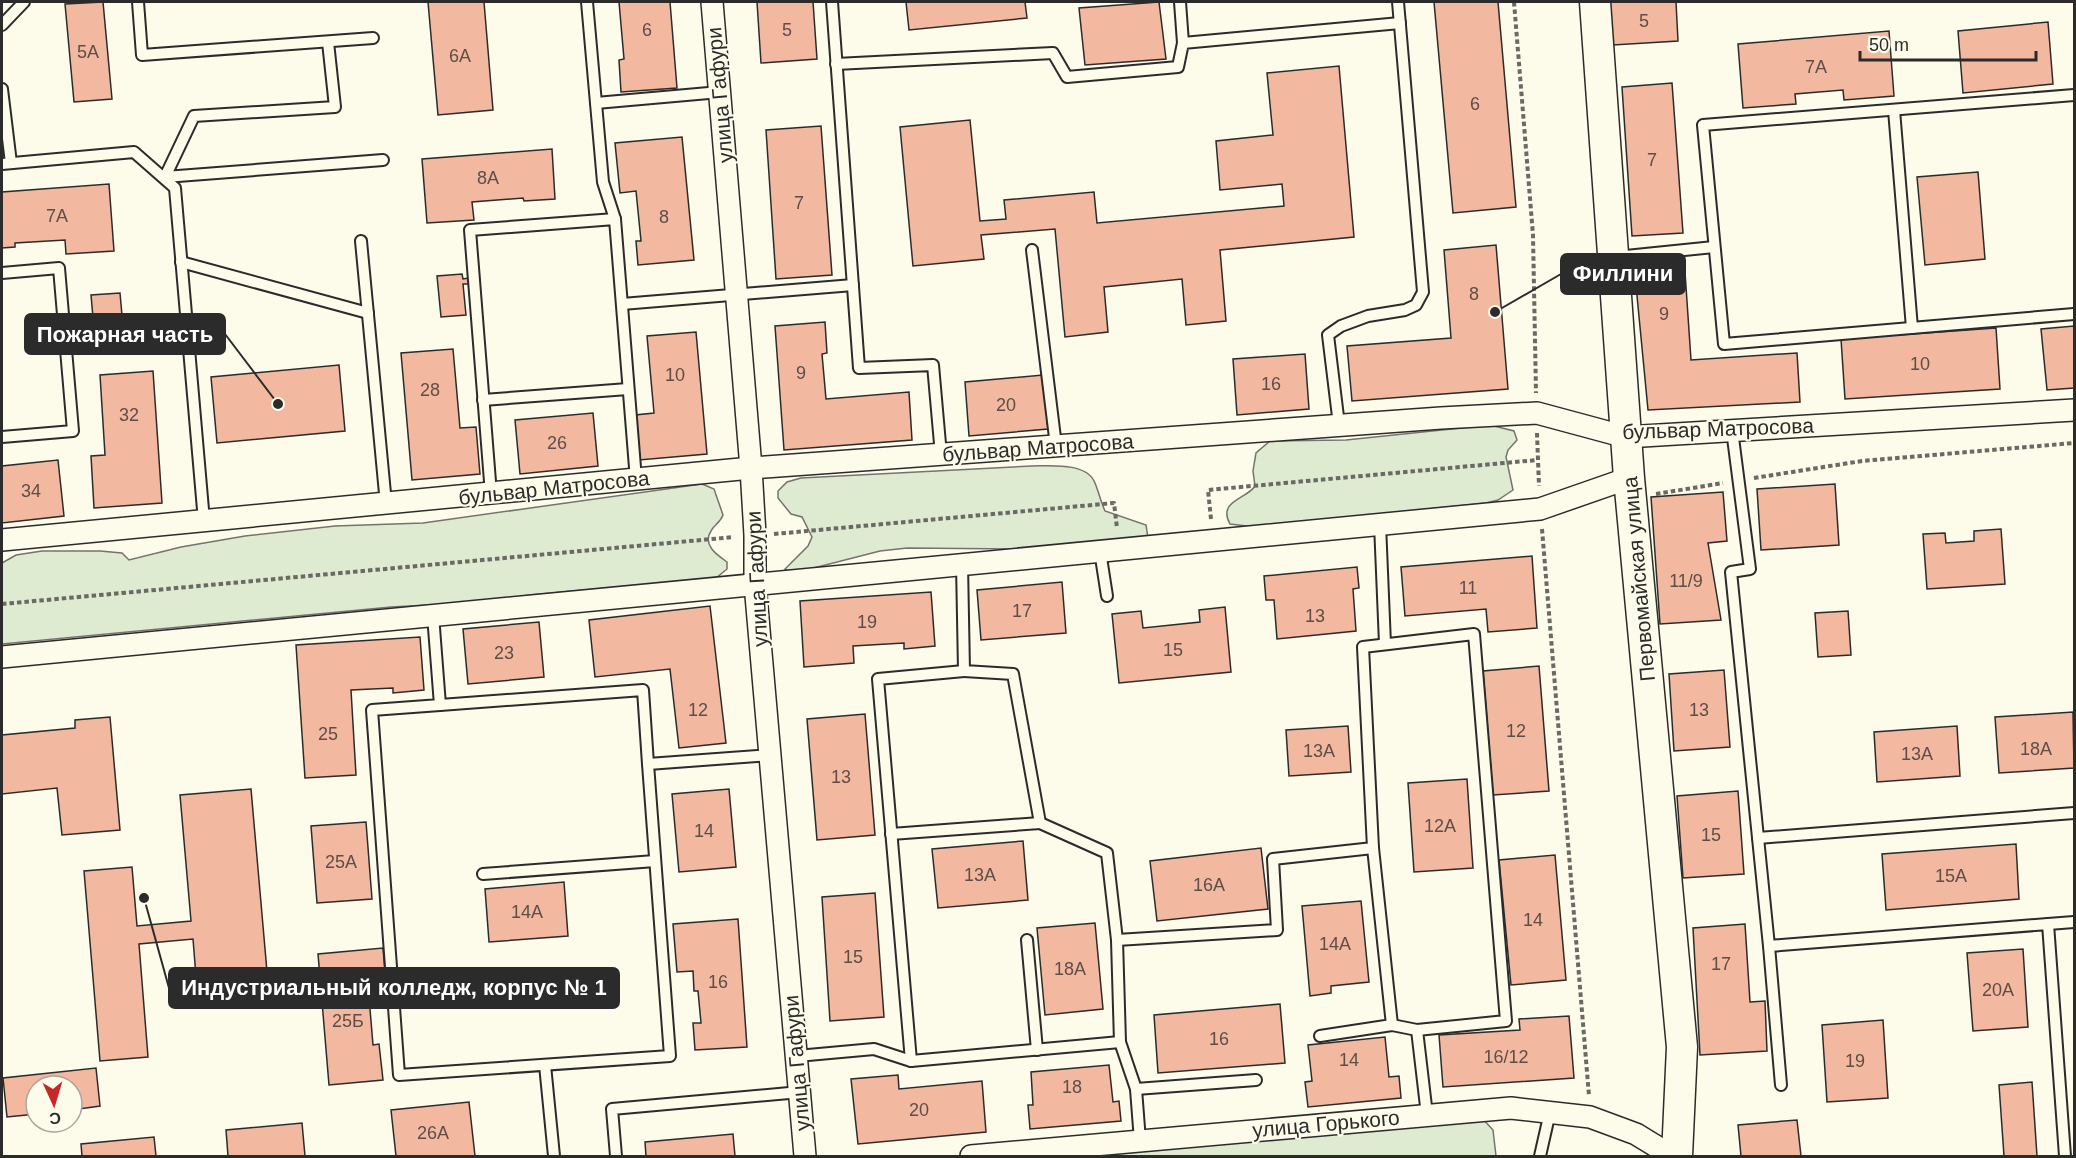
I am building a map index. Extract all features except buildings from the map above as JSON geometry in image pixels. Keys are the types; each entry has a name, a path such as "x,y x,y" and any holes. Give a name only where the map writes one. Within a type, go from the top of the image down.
{"street":[{"name":"улица Гафури","path":"712,2 751,468 755,584 805,1156"},
{"name":"Первомайская улица","path":"1595,2 1629,478 1682,1047 1675,1156"},
{"name":"бульвар Матросова","path":"2,540 751,468 1339,425 1536,413 1626,437 2074,410"},
{"path":"2,657 1540,509 1629,478"},
{"name":"улица Горького","path":"971,1156 1511,1108 1590,1117 1636,1134 1675,1156"}],"lane":[{"path":"2,25 24,2"},
{"path":"138,2 142,55 373,39"},
{"path":"587,2 603,182 615,219 636,480"},
{"path":"832,2 859,368 933,365 941,455"},
{"path":"836,64 1053,53 1067,77 1178,68 1183,43 1180,2"},
{"path":"1339,425 1328,335 1341,326 1368,316 1411,308 1416,305 1423,292 1398,2"},
{"path":"1183,43 1400,23"},
{"path":"165,177 194,116 334,107 328,42"},
{"path":"2,89 6,163 134,152 175,188 204,521"},
{"path":"596,104 720,92"},
{"path":"2074,95 1703,125 1724,344 2074,314"},
{"path":"1894,110 1912,328"},
{"path":"165,177 383,160"},
{"path":"491,494 470,230 615,219"},
{"path":"362,241 386,504"},
{"path":"1613,257 1714,247"},
{"path":"1032,250 1056,446"},
{"path":"181,261 368,313"},
{"path":"2,273 59,268 73,431 2,437"},
{"path":"622,304 853,285"},
{"path":"483,400 628,389"},
{"path":"1732,430 1750,569 1731,572 1781,1085"},
{"path":"1380,524 1385,644"},
{"path":"1100,551 1107,597"},
{"path":"962,564 964,671"},
{"path":"433,615 440,705"},
{"path":"1320,1036 1392,1026 1417,1030 1506,1021 1474,634 1363,646 1373,848 1392,1026"},
{"path":"911,1061 878,679 964,671 1013,674 1040,822"},
{"path":"643,690 648,764 670,1056 399,1075 372,710 643,690"},
{"path":"648,764 770,755"},
{"path":"1758,838 2074,813"},
{"path":"891,834 1040,822 1107,853 1117,940 1120,1042 1136,1089 1140,1141"},
{"path":"1117,940 1276,930 1273,859 1373,848"},
{"path":"483,874 655,861"},
{"path":"1769,946 2074,922"},
{"path":"2048,924 2065,1156"},
{"path":"1027,940 1037,1050"},
{"path":"1417,1030 1427,1115"},
{"path":"797,1056 874,1049 911,1061 1120,1042"},
{"path":"545,1065 554,1156"},
{"path":"1136,1089 1256,1080"},
{"path":"616,1156 612,1108 800,1092"},
{"path":"1539,1156 1550,1112"}],"path":[{"path":"1514,2 1533,235 1540,509 1590,1117"},
{"path":"1199,521 1211,520 1208,490 1537,460"},
{"path":"2,604 1114,503 1116,528 1128,527"}],"green space":[{"path":"1490,425 1514,431 1517,440 1508,450 1506,457 1513,490 1498,500 1255,527 1230,524 1227,516 1230,505 1255,486 1253,471 1256,453 1270,441 1346,440"},
{"path":"1058,466 1084,471 1095,483 1105,511 1146,525 1148,538 1018,549 907,548 880,551 792,573 785,569 808,546 812,537 802,517 791,514 778,498 778,491 787,482 801,478"},
{"path":"702,484 714,489 723,515 712,529 708,541 712,549 727,562 727,569 716,578 530,595 486,602 391,607 2,644 2,563 16,555 42,551 100,551 122,553 129,560 181,547 245,536 335,526 423,523"},
{"path":"1482,1118 1493,1130 1496,1156 1076,1156"}],"place":[{"name":"Филлини","path":"1495,312"},
{"name":"Пожарная часть","path":"278,404"},
{"name":"Индустриальный колледж, корпус № 1","path":"144,898"}]}
